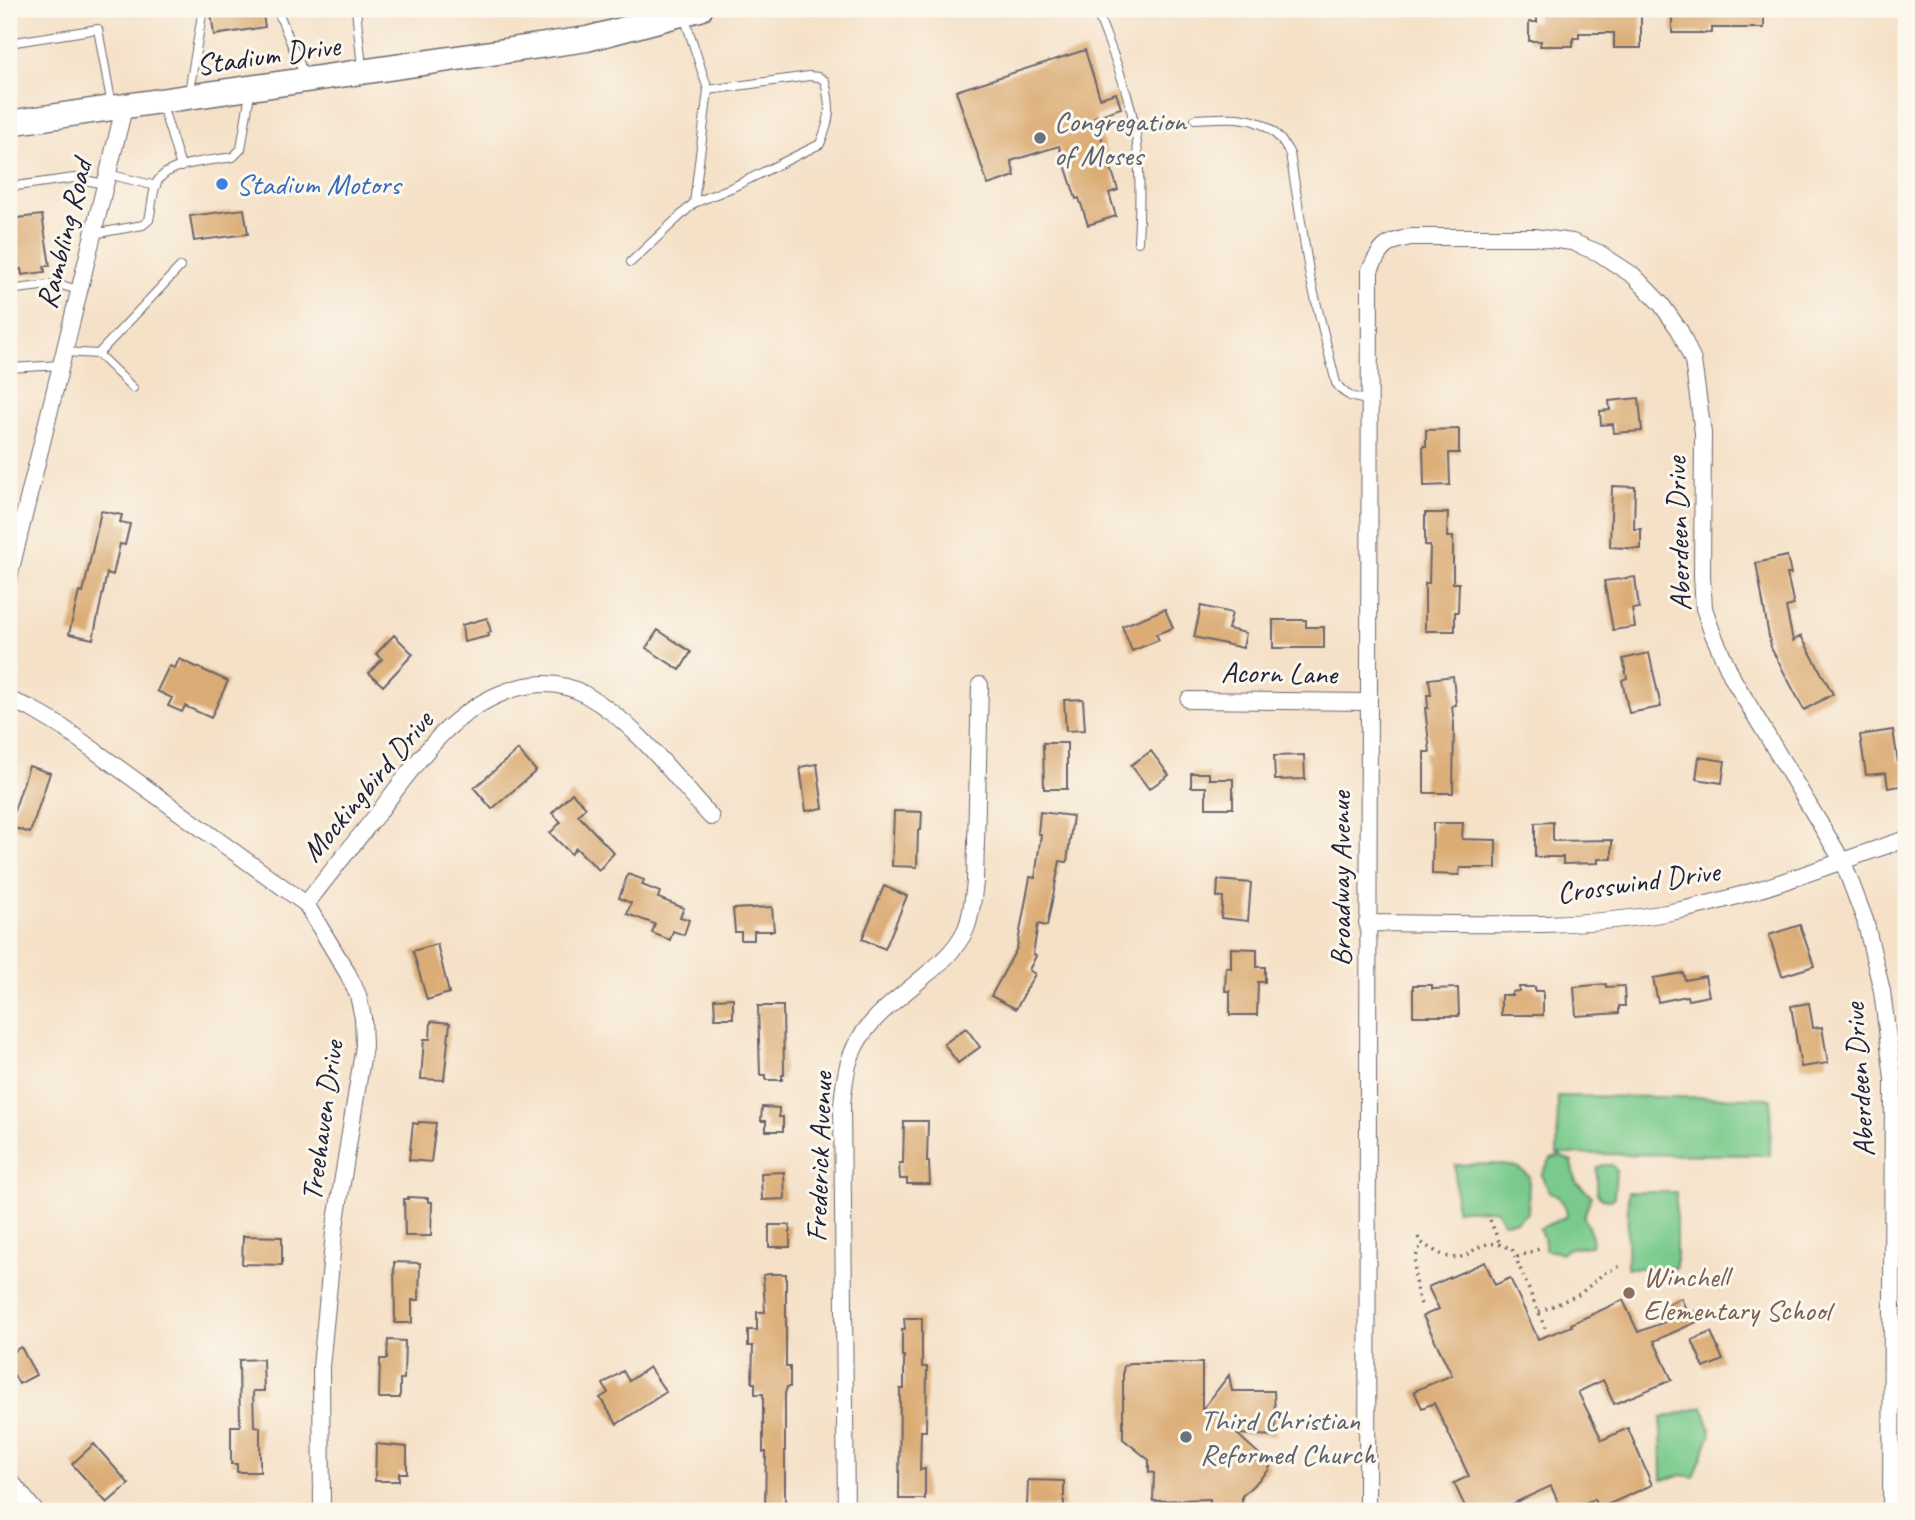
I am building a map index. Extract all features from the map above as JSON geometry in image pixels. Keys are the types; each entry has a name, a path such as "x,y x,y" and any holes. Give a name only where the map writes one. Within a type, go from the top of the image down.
{"main road":[{"name":"Stadium Drive","path":"9,123 587,40 692,11"}],"street":[{"name":"Rambling Road","path":"9,577 106,179 118,109"},
{"name":"Aberdeen Drive","path":"1380,249 1390,242 1411,237 1534,237 1572,242 1599,253 1634,276 1661,304 1681,331 1693,361 1699,394 1703,465 1704,608 1727,667 1745,701 1843,862 1865,920 1874,955 1891,1053 1899,1248 1891,1511"},
{"name":"Broadway Avenue","path":"1367,1511 1370,271 1380,249"},
{"name":"Mockingbird Drive","path":"306,904 440,736 460,719 492,699 528,684 555,684 572,688 600,703 639,737 711,817"},
{"name":"Frederick Avenue","path":"846,1511 842,1104 845,1077 851,1054 861,1037 881,1014 941,962 965,932 975,882 980,685"},
{"name":"Treehaven Drive","path":"9,700 30,708 62,727 306,904 358,995 363,1018 364,1046 334,1233 321,1367 321,1511"},
{"name":"Acorn Lane","path":"1189,700 1368,702"},
{"name":"Crosswind Drive","path":"1367,923 1543,923 1666,913 1718,902 1906,839"},
{"path":"9,1479 35,1511"}],"lane":[{"path":"188,98 203,9"},
{"path":"277,9 307,81"},
{"path":"356,9 363,73"},
{"path":"1096,9 1134,125 1139,188 1138,242"},
{"path":"692,11 708,90 694,203"},
{"path":"9,43 98,29 118,109"},
{"path":"631,262 694,203 820,144 829,121 830,104 825,81 819,77 808,76 708,90"},
{"path":"93,234 144,225 149,220 158,180 169,171 238,154 250,89"},
{"path":"161,102 181,167"},
{"path":"1195,119 1248,119 1264,124 1276,132 1283,142 1290,154 1310,277 1336,383 1344,395 1370,400"},
{"path":"9,187 74,178 106,179 156,186"},
{"path":"9,368 98,354 180,267"},
{"path":"9,290 57,284 79,290"},
{"path":"98,354 133,388"}],"path":[{"path":"1490,1220 1500,1244"},
{"path":"1418,1237 1422,1244 1446,1258 1463,1258 1488,1243 1512,1249 1545,1328"},
{"path":"1421,1304 1416,1293 1416,1258 1417,1250 1422,1244"},
{"path":"1517,1257 1539,1249"},
{"path":"1538,1312 1580,1294 1604,1273 1623,1265"}],"green space":[{"path":"1558,1096 1771,1098 1770,1155 1557,1154"},
{"path":"1560,1156 1572,1162 1576,1182 1591,1195 1584,1218 1592,1236 1591,1246 1569,1248 1562,1253 1545,1250 1545,1241 1539,1229 1567,1216 1562,1202 1550,1192 1541,1175 1551,1159"},
{"path":"1496,1164 1517,1167 1529,1176 1528,1212 1517,1221 1503,1222 1496,1209 1456,1210 1455,1165"},
{"path":"1602,1165 1612,1165 1616,1170 1614,1197 1610,1200 1602,1199 1597,1194 1597,1169"},
{"path":"1628,1192 1676,1192 1676,1268 1627,1268"},
{"path":"1703,1407 1711,1433 1694,1477 1681,1475 1662,1480 1661,1418"}],"building":[{"path":"221,9 262,9 265,27 214,35 211,13 222,12"},
{"path":"1537,9 1641,9 1641,48 1614,48 1614,33 1579,33 1579,38 1573,38 1573,46 1540,46 1541,41 1529,41 1529,22 1537,22"},
{"path":"1672,9 1764,9 1764,28 1712,28 1712,33 1672,33"},
{"name":"Congregation of Moses","path":"1085,50 1100,98 1116,93 1121,108 1095,117 1118,190 1109,193 1116,216 1088,225 1079,198 1076,199 1059,146 1011,161 1015,176 988,185 956,91"},
{"path":"244,209 248,234 194,241 190,216"},
{"path":"42,215 50,266 44,266 45,272 22,275 21,269 9,271 9,219"},
{"path":"1639,398 1642,431 1614,433 1613,424 1601,425 1600,411 1610,410 1609,401"},
{"path":"1459,429 1459,453 1449,453 1450,485 1424,486 1423,446 1426,446 1426,430"},
{"path":"1612,486 1635,487 1634,529 1641,529 1641,549 1610,547"},
{"path":"101,511 122,515 120,522 130,524 125,545 120,544 113,575 107,573 93,639 69,634 79,592 83,593"},
{"path":"1425,513 1448,513 1447,537 1453,537 1453,583 1459,583 1455,631 1425,631 1425,583 1429,583 1430,546 1425,545"},
{"path":"1787,556 1791,574 1787,574 1794,605 1786,607 1793,641 1801,636 1833,694 1804,710 1771,648 1756,563"},
{"path":"1635,577 1639,608 1632,609 1635,627 1613,630 1604,581"},
{"path":"1201,606 1232,613 1228,629 1246,633 1243,648 1194,637"},
{"path":"1165,609 1173,628 1156,634 1159,640 1132,651 1122,626"},
{"path":"487,618 491,632 488,633 489,636 464,642 462,625"},
{"path":"1273,620 1306,620 1306,627 1324,627 1324,648 1273,648"},
{"path":"658,630 691,652 680,670 646,648"},
{"path":"394,635 413,654 383,686 369,673 382,659 376,654"},
{"path":"1649,653 1661,707 1629,713 1622,680 1627,678 1623,659"},
{"path":"179,659 228,681 211,718 185,706 182,712 168,706 172,698 157,691 169,666 175,668"},
{"path":"1453,676 1456,705 1452,706 1453,793 1424,793 1424,752 1430,752 1425,708 1428,708 1427,695 1431,695 1429,679"},
{"path":"1083,699 1085,730 1066,731 1064,700"},
{"path":"1893,730 1898,762 1906,761 1906,785 1888,788 1886,773 1866,775 1860,735"},
{"path":"1043,743 1067,743 1067,789 1044,789"},
{"path":"518,750 536,771 492,809 474,788"},
{"path":"1151,751 1169,775 1149,789 1131,765"},
{"path":"1304,755 1305,779 1275,780 1274,756"},
{"path":"1699,757 1725,761 1722,783 1696,779"},
{"path":"817,764 823,808 806,811 800,767"},
{"path":"29,766 50,773 30,833 9,826"},
{"path":"1191,773 1209,773 1209,779 1233,779 1233,808 1206,808 1206,787 1191,787"},
{"path":"572,793 586,807 578,815 614,853 599,870 576,848 571,854 550,833 561,822 552,813"},
{"path":"894,811 922,812 921,830 918,830 917,867 892,866"},
{"path":"1040,812 1073,816 1067,862 1060,861 1047,926 1038,924 1033,954 1036,956 1029,970 1035,974 1016,1009 991,996 1017,948 1030,877 1035,878 1041,834 1038,834"},
{"path":"1553,822 1553,841 1612,840 1612,859 1598,859 1598,863 1563,864 1563,857 1535,857 1535,823"},
{"path":"1433,823 1463,823 1462,839 1496,840 1496,868 1460,868 1459,875 1432,874"},
{"path":"628,874 644,880 642,885 660,892 658,898 684,908 680,917 689,920 684,935 673,931 670,940 652,933 655,924 627,914 631,903 619,898"},
{"path":"1218,880 1251,883 1248,921 1221,918 1223,897 1217,897"},
{"path":"884,886 907,896 885,949 862,939"},
{"path":"772,907 774,931 754,931 754,940 741,940 741,932 735,932 733,909"},
{"path":"1800,925 1814,966 1782,976 1769,935"},
{"path":"437,944 449,993 427,1000 413,951"},
{"path":"1231,948 1257,949 1257,967 1265,967 1265,982 1258,982 1257,1015 1230,1015 1230,991 1225,991 1226,967 1231,968"},
{"path":"1683,973 1685,980 1705,976 1709,996 1688,1000 1687,996 1658,1002 1653,978"},
{"path":"1606,984 1606,987 1624,986 1625,1006 1619,1006 1619,1013 1576,1016 1574,987"},
{"path":"1413,985 1432,985 1432,989 1458,988 1459,1016 1413,1016"},
{"path":"1519,987 1535,987 1535,991 1543,991 1543,1015 1501,1015 1501,995 1512,995 1512,992 1519,991"},
{"path":"733,998 733,1018 715,1018 714,999"},
{"path":"1809,1003 1813,1028 1822,1027 1828,1063 1801,1067 1791,1006"},
{"path":"758,1006 783,1006 782,1080 766,1080 766,1075 760,1075"},
{"path":"431,1021 450,1023 444,1080 421,1079 424,1039 430,1039"},
{"path":"966,1028 980,1047 958,1063 944,1044"},
{"path":"762,1107 779,1108 779,1117 783,1117 783,1131 766,1131 766,1121 761,1121"},
{"path":"904,1121 928,1121 927,1162 930,1184 907,1184 907,1179 900,1179"},
{"path":"413,1123 436,1123 431,1162 409,1160"},
{"path":"784,1172 785,1199 762,1200 761,1173"},
{"path":"428,1198 428,1202 432,1202 431,1236 405,1236 404,1199"},
{"path":"769,1225 790,1225 790,1247 769,1247"},
{"path":"243,1236 282,1237 282,1265 242,1264"},
{"path":"394,1262 420,1263 419,1300 412,1300 412,1323 395,1323"},
{"path":"1485,1262 1495,1285 1510,1278 1538,1339 1572,1326 1571,1324 1623,1300 1638,1332 1670,1320 1664,1306 1681,1298 1688,1314 1696,1311 1699,1321 1654,1341 1672,1380 1614,1404 1603,1380 1578,1392 1602,1440 1628,1428 1652,1485 1598,1509 1594,1499 1562,1511 1551,1486 1497,1511 1467,1511 1454,1483 1469,1476 1434,1403 1422,1408 1414,1391 1452,1375 1423,1316 1439,1309 1428,1287"},
{"path":"786,1274 786,1367 790,1367 790,1387 787,1387 785,1394 785,1511 765,1511 763,1394 755,1394 755,1383 752,1383 753,1346 748,1346 748,1330 757,1330 757,1312 765,1312 763,1275"},
{"path":"904,1318 922,1318 922,1367 927,1367 926,1431 921,1431 920,1470 925,1469 925,1499 899,1499"},
{"path":"1711,1332 1723,1360 1704,1368 1692,1340"},
{"path":"388,1340 405,1341 404,1379 400,1379 400,1398 379,1398 380,1359 387,1359"},
{"path":"21,1347 36,1375 19,1384 14,1375 9,1377 9,1354"},
{"path":"263,1359 264,1391 253,1391 254,1426 260,1427 260,1472 237,1472 237,1464 231,1464 231,1426 240,1426 239,1360"},
{"name":"Third Christian Reformed Church","path":"1130,1363 1202,1363 1202,1410 1229,1375 1232,1391 1274,1391 1276,1436 1237,1434 1268,1462 1270,1467 1242,1496 1242,1511 1210,1511 1210,1499 1153,1501 1154,1473 1149,1472 1149,1460 1123,1439 1123,1371 1124,1366"},
{"path":"649,1367 666,1392 617,1424 600,1398 608,1393 603,1384 623,1371 629,1381"},
{"path":"94,1444 129,1484 107,1503 72,1464"},
{"path":"376,1444 407,1447 407,1473 399,1473 399,1481 375,1481"},
{"path":"1028,1480 1064,1481 1064,1507 1027,1507"}],"place":[{"name":"Congregation of Moses","path":"1040,138"},
{"name":"Stadium Motors","path":"222,184"},
{"name":"Winchell Elementary School","path":"1629,1293"},
{"name":"Third Christian Reformed Church","path":"1186,1437"}]}
